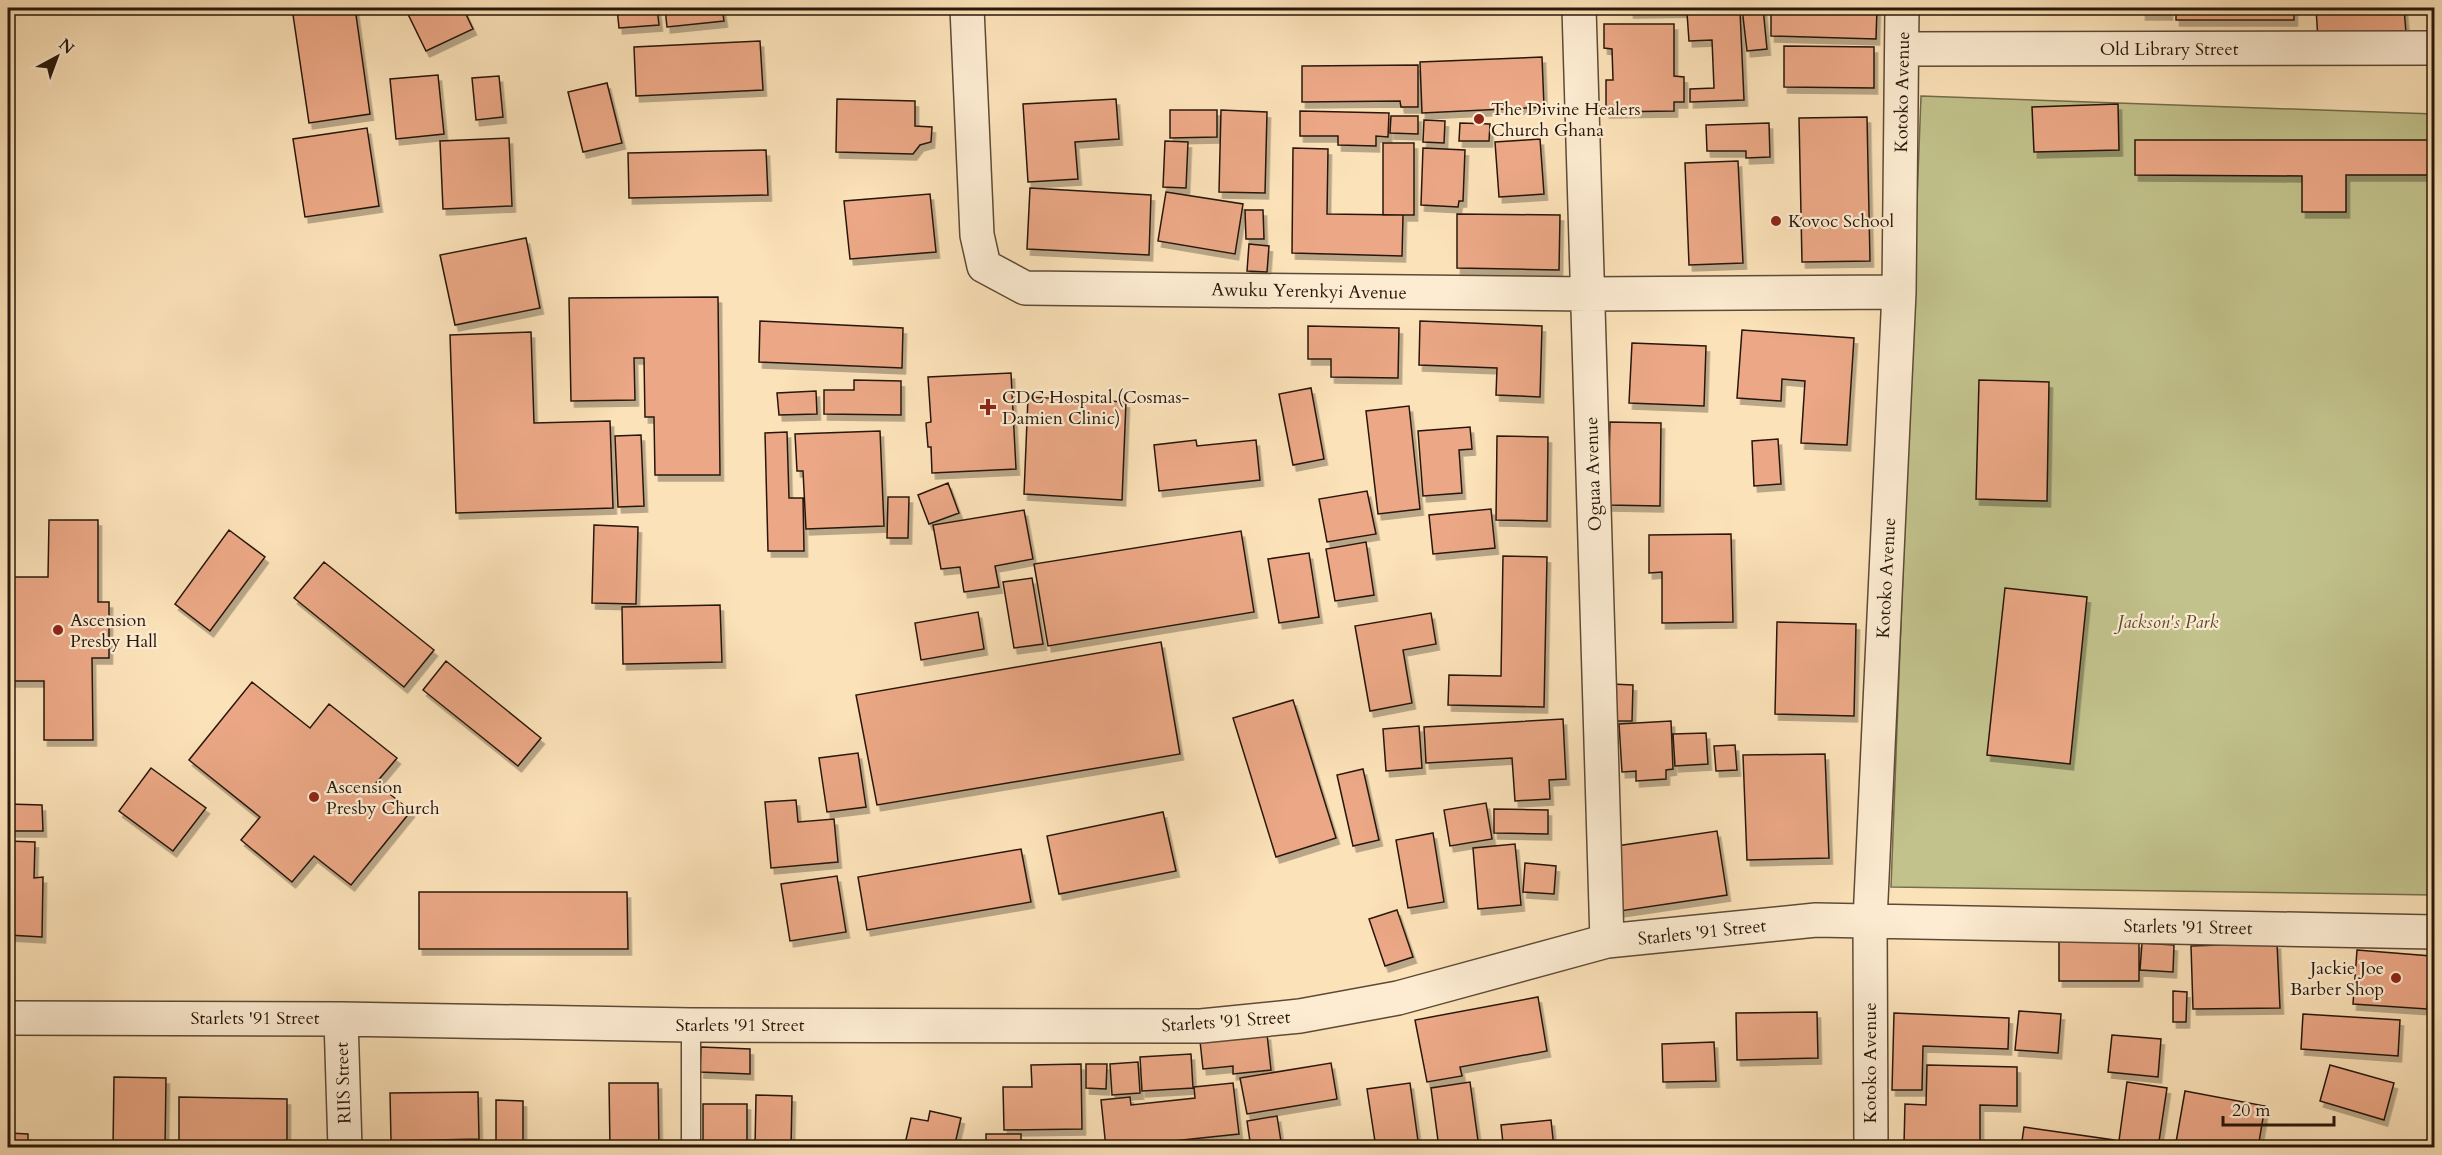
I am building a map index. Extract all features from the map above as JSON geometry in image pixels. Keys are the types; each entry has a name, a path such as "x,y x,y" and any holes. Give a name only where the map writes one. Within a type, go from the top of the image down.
{"street":[{"name":"Awuku Yerenkyi Avenue","path":"967,8 977,235 984,266 1025,288 1587,294 1899,292"},
{"name":"Oguaa Avenue","path":"1579,8 1607,941"},
{"name":"Kotoko Avenue","path":"1870,1148 1870,921 1899,292 1902,8"},
{"name":"Old Library Street","path":"1903,50 2434,48"},
{"name":"Starlets '91 Street","path":"8,1018 341,1019 691,1025 1201,1026 1300,1016 1398,998 1607,941 1816,920 2434,932"},
{"name":"RIIS Street","path":"341,1019 345,1148"}],"lane":[{"path":"691,1025 691,1148"}],"green space":[{"name":"Jackson's Park","path":"1921,96 2434,114 2434,895 1891,887"}],"building":[{"path":"292,8 355,8 370,114 309,123"},
{"path":"405,8 463,8 473,29 426,51"},
{"path":"617,8 657,8 659,25 619,28"},
{"path":"665,8 722,8 724,21 667,27"},
{"path":"1630,8 1709,8 1709,11 1630,12"},
{"path":"1742,8 1763,8 1767,49 1747,51"},
{"path":"1771,8 1877,8 1876,39 1771,36"},
{"path":"2142,8 2169,8 2169,14 2142,14"},
{"path":"2176,8 2294,8 2294,20 2176,20"},
{"path":"2316,8 2404,8 2406,33 2318,40"},
{"path":"1740,11 1744,100 1690,102 1690,89 1714,88 1712,40 1689,41 1687,13"},
{"path":"1604,24 1674,24 1674,76 1684,77 1684,102 1674,102 1674,111 1606,112 1606,80 1613,80 1612,49 1604,48"},
{"path":"760,41 763,90 636,96 634,47"},
{"path":"1784,46 1874,47 1874,88 1784,87"},
{"path":"1542,57 1544,107 1422,113 1420,62"},
{"path":"1418,65 1418,107 1401,107 1400,101 1302,102 1302,66"},
{"path":"438,75 444,134 396,139 390,79"},
{"path":"499,76 503,117 476,120 472,78"},
{"path":"607,83 622,143 583,152 568,92"},
{"path":"837,99 915,101 915,126 932,127 931,142 920,145 913,154 836,152"},
{"path":"1116,99 1119,139 1075,142 1078,179 1028,182 1023,104"},
{"path":"2118,104 2119,150 2034,152 2032,107"},
{"path":"1170,110 1217,110 1217,137 1170,138"},
{"path":"1221,110 1267,112 1265,193 1219,192"},
{"path":"1300,111 1389,113 1388,137 1376,136 1376,146 1338,145 1338,136 1300,136"},
{"path":"1391,116 1418,116 1418,134 1390,133"},
{"path":"1867,117 1870,261 1802,262 1799,118"},
{"path":"1424,120 1445,121 1444,143 1423,142"},
{"path":"1460,123 1490,124 1489,141 1459,141"},
{"path":"1769,123 1770,157 1746,158 1746,151 1707,151 1706,125"},
{"path":"367,128 379,206 305,217 293,139"},
{"path":"509,138 512,206 443,209 440,141"},
{"path":"1540,139 1544,194 1499,197 1495,142"},
{"path":"2135,140 2434,140 2434,175 2346,175 2346,212 2302,212 2302,176 2135,175"},
{"path":"1165,141 1188,142 1186,188 1163,187"},
{"path":"1383,143 1414,143 1414,215 1383,215"},
{"path":"1293,148 1328,149 1327,214 1403,215 1402,256 1292,253"},
{"path":"1423,148 1465,150 1463,201 1459,201 1458,207 1421,205"},
{"path":"766,150 768,195 629,198 628,153"},
{"path":"1738,161 1743,263 1689,265 1685,163"},
{"path":"1030,188 1151,195 1149,255 1027,249"},
{"path":"1166,192 1243,204 1235,254 1158,241"},
{"path":"930,194 936,252 850,259 844,201"},
{"path":"1245,210 1263,210 1264,239 1246,239"},
{"path":"1457,214 1560,215 1559,270 1457,268"},
{"path":"526,238 540,308 455,325 440,255"},
{"path":"1249,244 1269,246 1267,272 1247,271"},
{"path":"718,297 720,475 655,475 654,417 645,417 644,358 634,358 635,400 571,401 569,298"},
{"path":"760,321 903,328 902,368 759,362"},
{"path":"1420,321 1542,326 1540,397 1496,395 1497,368 1419,365"},
{"path":"1308,326 1399,328 1398,378 1331,377 1331,359 1308,359"},
{"path":"1742,330 1854,338 1847,445 1801,443 1805,381 1782,379 1781,401 1737,398"},
{"path":"531,332 534,423 610,421 613,508 456,513 450,335"},
{"path":"1632,343 1706,346 1704,406 1629,403"},
{"path":"1011,373 1016,469 932,473 931,447 928,447 926,423 931,422 928,377"},
{"path":"854,380 901,381 901,415 824,414 824,390 854,390"},
{"path":"1979,380 2049,382 2047,501 1976,499"},
{"path":"1311,388 1324,459 1293,465 1279,394"},
{"path":"816,391 817,414 779,415 777,393"},
{"path":"1028,397 1126,402 1122,500 1024,494"},
{"path":"1409,406 1420,509 1378,514 1366,411"},
{"path":"1610,422 1661,423 1660,506 1608,505"},
{"path":"1470,427 1472,449 1459,450 1462,493 1423,496 1418,431"},
{"path":"880,431 884,526 806,529 803,471 797,471 795,434"},
{"path":"787,432 789,498 803,498 804,551 768,551 765,433"},
{"path":"641,435 644,506 618,507 615,436"},
{"path":"1497,436 1548,437 1547,521 1496,520"},
{"path":"1778,439 1781,484 1754,486 1752,441"},
{"path":"1196,440 1197,446 1256,440 1260,480 1159,491 1154,445"},
{"path":"948,483 959,513 929,524 918,495"},
{"path":"1367,491 1376,534 1327,542 1319,499"},
{"path":"888,497 909,497 908,538 887,538"},
{"path":"1491,509 1495,548 1433,554 1429,515"},
{"path":"1024,510 1033,559 995,566 999,587 964,592 960,567 941,569 933,525"},
{"name":"Ascension Presby Hall","path":"49,520 98,520 98,602 109,602 109,658 92,658 93,740 44,740 44,681 8,681 8,577 48,577"},
{"path":"594,525 638,527 636,604 592,603"},
{"path":"229,530 265,557 210,631 175,604"},
{"path":"1241,531 1254,612 1048,646 1034,564"},
{"path":"1731,534 1733,622 1662,623 1662,572 1649,573 1649,535"},
{"path":"1366,542 1374,595 1335,601 1326,549"},
{"path":"1309,553 1319,617 1279,623 1268,559"},
{"path":"1503,556 1547,557 1544,707 1448,705 1449,675 1501,676"},
{"path":"324,562 434,650 404,687 294,598"},
{"path":"1032,578 1043,644 1014,648 1003,582"},
{"path":"2005,588 2087,597 2070,764 1987,755"},
{"path":"720,605 722,662 623,664 622,607"},
{"path":"978,612 984,649 921,660 915,623"},
{"path":"1431,613 1436,644 1403,650 1412,703 1370,711 1355,626"},
{"path":"1777,622 1856,624 1854,716 1775,714"},
{"path":"1161,642 1180,754 877,805 856,695"},
{"path":"446,661 541,738 518,766 423,690"},
{"name":"Ascension Presby Church","path":"252,682 310,728 329,704 397,758 376,783 411,811 351,885 314,856 292,882 241,840 260,817 189,760"},
{"path":"1611,684 1633,685 1632,721 1611,721"},
{"path":"1293,700 1336,838 1276,857 1233,718"},
{"path":"1563,719 1566,779 1549,780 1550,799 1515,801 1512,758 1426,763 1424,727"},
{"path":"1671,721 1673,769 1666,770 1666,779 1636,781 1636,771 1622,772 1619,724"},
{"path":"1419,726 1422,768 1386,771 1383,729"},
{"path":"1706,733 1708,764 1675,766 1673,734"},
{"path":"1735,745 1737,770 1716,771 1714,746"},
{"path":"858,753 866,807 827,812 819,758"},
{"path":"1825,754 1829,858 1747,860 1743,755"},
{"path":"151,768 206,808 173,851 119,811"},
{"path":"1363,769 1379,840 1353,846 1337,775"},
{"path":"796,800 798,822 834,819 838,862 771,868 765,802"},
{"path":"1486,803 1492,839 1450,846 1444,810"},
{"path":"8,804 42,805 43,831 8,831"},
{"path":"1494,809 1548,810 1548,834 1494,833"},
{"path":"1163,812 1176,871 1059,894 1047,836"},
{"path":"1717,831 1727,895 1620,911 1610,847"},
{"path":"1433,833 1444,902 1408,908 1396,840"},
{"path":"8,841 35,842 34,878 43,877 42,937 8,935"},
{"path":"1515,844 1521,905 1478,909 1473,848"},
{"path":"1021,849 1031,902 867,930 858,877"},
{"path":"1525,863 1556,866 1554,894 1523,892"},
{"path":"837,876 846,932 790,941 781,884"},
{"path":"419,892 627,892 628,949 419,949"},
{"path":"1397,910 1413,957 1385,966 1369,919"},
{"path":"2059,941 2139,942 2139,981 2059,981"},
{"path":"2142,943 2174,945 2173,972 2140,970"},
{"path":"2277,943 2280,1008 2193,1009 2191,946"},
{"path":"2357,950 2431,956 2427,1009 2353,1004"},
{"path":"2173,991 2187,992 2186,1022 2173,1022"},
{"path":"1538,997 1547,1051 1460,1067 1462,1076 1427,1082 1415,1020"},
{"path":"2019,1011 2061,1014 2058,1053 2015,1050"},
{"path":"1817,1012 1818,1058 1737,1060 1736,1013"},
{"path":"1894,1013 2009,1018 2008,1049 1923,1046 1922,1090 1892,1090"},
{"path":"2303,1014 2400,1020 2398,1056 2301,1049"},
{"path":"1267,1034 1271,1070 1233,1074 1233,1066 1203,1069 1200,1041"},
{"path":"2112,1035 2161,1039 2158,1077 2108,1072"},
{"path":"1714,1042 1716,1081 1663,1082 1662,1044"},
{"path":"701,1047 750,1049 750,1074 700,1072"},
{"path":"1191,1054 1193,1088 1142,1091 1140,1057"},
{"path":"1138,1062 1140,1093 1112,1095 1110,1064"},
{"path":"1331,1063 1337,1099 1247,1114 1240,1078"},
{"path":"1081,1064 1082,1129 1004,1130 1003,1087 1032,1087 1031,1065"},
{"path":"1086,1064 1107,1064 1106,1089 1086,1088"},
{"path":"1927,1065 2017,1067 2017,1106 1980,1105 1980,1147 1904,1145 1905,1104 1926,1105"},
{"path":"2330,1065 2394,1083 2384,1120 2320,1101"},
{"path":"114,1077 166,1078 165,1148 113,1148"},
{"path":"1470,1082 1479,1148 1439,1148 1431,1088"},
{"path":"2127,1082 2167,1088 2158,1148 2118,1148"},
{"path":"609,1083 658,1083 659,1148 610,1148"},
{"path":"1233,1083 1239,1134 1106,1148 1101,1100 1130,1097 1131,1105 1195,1098 1194,1087"},
{"path":"1410,1083 1419,1148 1376,1148 1367,1089"},
{"path":"2185,1091 2265,1106 2258,1148 2175,1148"},
{"path":"478,1092 479,1139 391,1141 390,1093"},
{"path":"756,1095 792,1096 791,1148 755,1148"},
{"path":"179,1097 287,1099 287,1148 179,1148"},
{"path":"496,1100 523,1101 523,1148 496,1148"},
{"path":"703,1104 747,1104 747,1148 703,1148"},
{"path":"930,1111 961,1118 954,1148 904,1148 911,1118 928,1121"},
{"path":"1277,1116 1282,1148 1251,1148 1247,1121"},
{"path":"1551,1120 1554,1148 1487,1148 1487,1144 1503,1143 1501,1125"},
{"path":"2024,1127 2114,1140 2113,1148 2021,1148"},
{"path":"8,1133 28,1134 28,1148 8,1148"},
{"path":"986,1134 1021,1134 1021,1148 986,1148"},
{"path":"447,1145 483,1145 483,1148 447,1148"}],"place":[{"name":"The Divine Healers Church Ghana","path":"1479,119"},
{"name":"Kovoc School","path":"1776,221"},
{"name":"CDC Hospital (Cosmas- Damien Clinic)","path":"988,407"},
{"name":"Ascension Presby Hall","path":"58,630"},
{"name":"Ascension Presby Church","path":"314,797"},
{"name":"Jackie Joe Barber Shop","path":"2396,978"}]}
